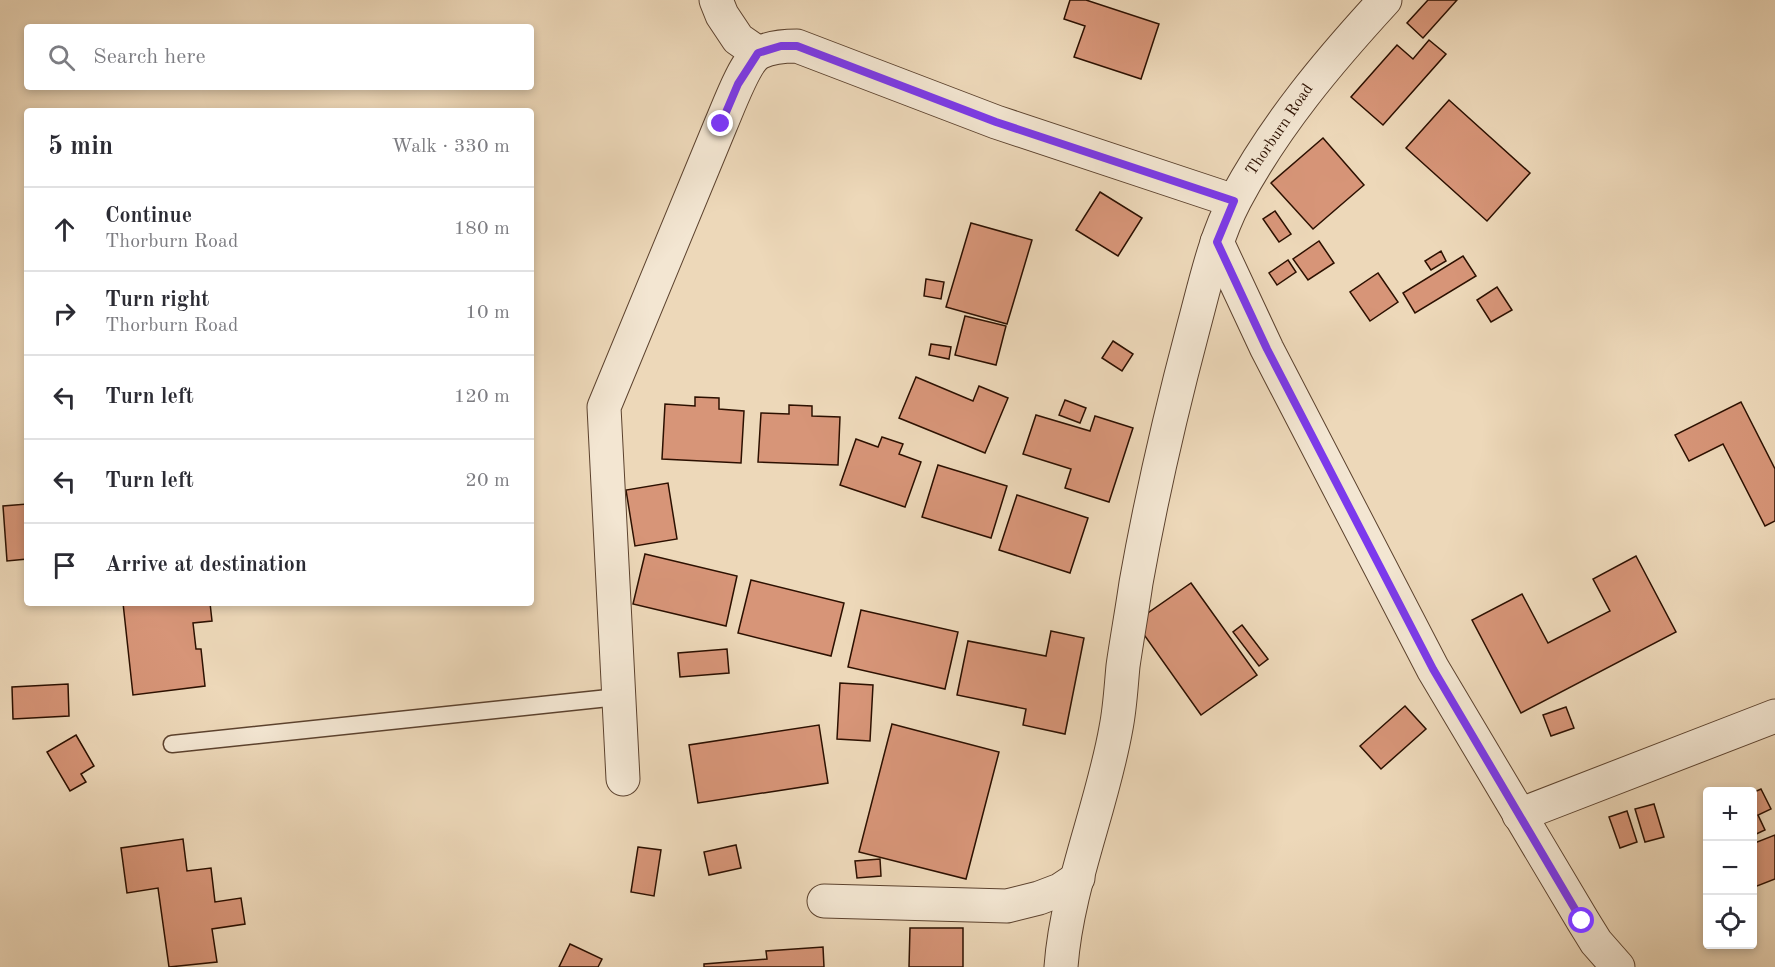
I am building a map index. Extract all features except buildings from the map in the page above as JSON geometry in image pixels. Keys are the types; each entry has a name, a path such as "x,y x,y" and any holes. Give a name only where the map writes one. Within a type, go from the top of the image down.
{"street":[{"path":"716,0 722,15 738,39 758,53"},
{"name":"Thorburn Road","path":"1062,967 1063,951 1078,878 1109,767 1137,581 1188,350 1217,242 1234,201 1275,133 1330,60 1385,0"},
{"path":"622,779 604,407 738,84 758,53 781,46 797,46 996,122 1234,201"},
{"path":"1217,242 1267,349 1433,669 1596,942 1618,967"},
{"path":"1519,815 1775,717"},
{"path":"824,901 1007,906 1050,894 1078,878"}],"lane":[{"path":"172,744 618,697"}],"route":[{"path":"721,124 738,84 758,53 781,46 797,46 996,122 1234,201 1217,242 1267,349 1433,669 1582,921"}]}
